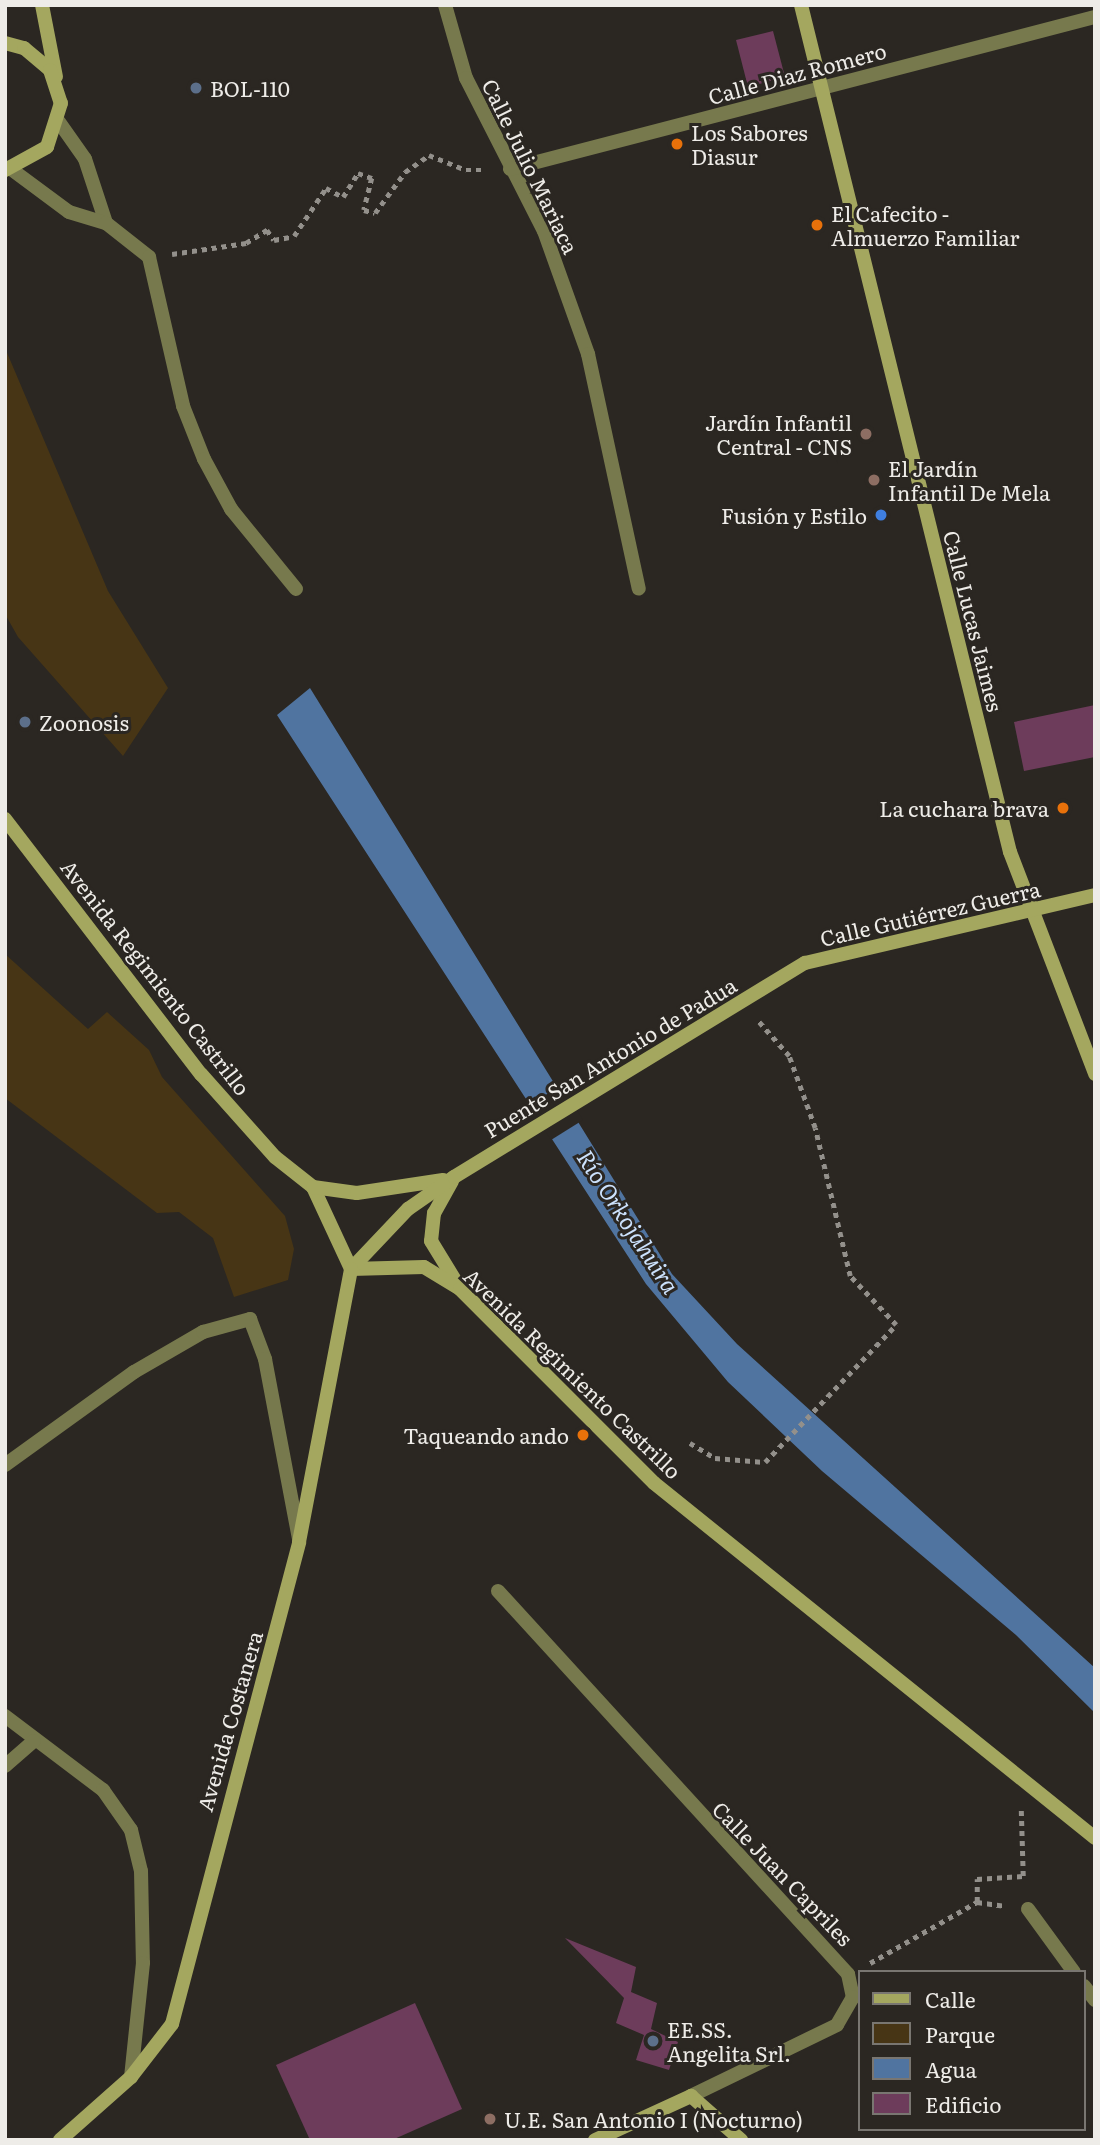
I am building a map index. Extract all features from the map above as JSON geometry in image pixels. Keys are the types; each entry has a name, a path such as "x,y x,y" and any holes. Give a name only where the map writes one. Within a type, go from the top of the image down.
{"main road":[{"path":"8,169 37,157 59,122 57,85 42,5"},
{"name":"Calle Lucas Jaimes","path":"801,5 820,89 1030,912 1095,1074"},
{"path":"5,43 38,57 57,85"},
{"name":"Avenida Regimiento Castrillo","path":"5,819 201,1074 275,1157 313,1187 351,1269 424,1267 460,1289 654,1483 1095,1838"},
{"name":"Calle Gutiérrez Guerra","path":"778,979 805,963 1095,895"},
{"name":"Puente San Antonio de Padua","path":"459,1174 778,979"},
{"path":"313,1187 411,1189 459,1174"},
{"path":"351,1269 408,1209 459,1174"},
{"path":"459,1174 434,1213 431,1241 460,1289"},
{"name":"Avenida Costanera","path":"60,2140 131,2077 172,2024 299,1542 351,1269"},
{"path":"691,2096 741,2140"},
{"name":"Calle Juan Capriles","path":"595,2140 691,2096"}],"street":[{"name":"Calle Julio Mariaca","path":"444,5 466,78 510,169 544,231 588,355 639,589"},
{"name":"Calle Diaz Romero","path":"510,169 1095,17"},
{"path":"59,122 85,159 106,223"},
{"path":"8,169 69,212 106,223 149,257 183,406 204,459 231,509 296,589"},
{"path":"5,1465 134,1373 203,1332 250,1319 268,1371 299,1542"},
{"name":"Calle Juan Capriles","path":"498,1591 848,1975 853,1997 837,2025 691,2096"},
{"path":"5,1716 34,1741 103,1790 131,1830 141,1871 143,1963 131,2077"},
{"path":"5,1766 34,1741"},
{"path":"1028,1909 1073,1970"}],"path":[{"path":"149,257 246,243 267,230 274,240 294,236 326,188 343,197 358,173 372,178 364,210 375,213 405,172 429,155 466,170 510,169"},
{"path":"690,1443 715,1458 765,1462 787,1444 896,1325 850,1276 815,1128 789,1056 757,1024 759,1012"},
{"path":"977,1902 977,1879 1023,1876 1020,1776"},
{"path":"848,1975 977,1902 1028,1909"}],"green space":[{"path":"5,348 108,591 168,688 123,756 18,637 5,614"},
{"path":"5,954 88,1029 107,1012 149,1050 162,1077 285,1216 294,1249 288,1280 234,1297 213,1238 179,1212 157,1213 5,1098"}],"water":[{"name":"Río Orkojahuira","path":"310,688 672,1274 737,1344 1095,1668 1095,1713 1016,1635 822,1471 728,1382 646,1284 277,715"}],"pier":[{"path":"562,1085 583,1120 551,1140 529,1105"}],"building":[{"path":"773,31 785,77 748,87 736,40"},
{"path":"1095,705 1095,757 1024,771 1014,722"},
{"path":"565,1938 636,1967 631,1992 657,2003 651,2029 678,2042 669,2070 636,2060 644,2035 616,2023 624,1998"},
{"path":"415,2003 462,2109 392,2140 310,2140 276,2065"}],"place":[{"name":"BOL-110","path":"196,88"},
{"name":"Los Sabores Diasur","path":"677,144"},
{"name":"El Cafecito - Almuerzo Familiar","path":"817,225"},
{"name":"Jardín Infantil Central - CNS","path":"866,434"},
{"name":"El Jardín Infantil De Mela","path":"874,480"},
{"name":"Fusión y Estilo","path":"881,515"},
{"name":"Zoonosis","path":"25,722"},
{"name":"La cuchara brava","path":"1063,808"},
{"name":"Taqueando ando","path":"583,1435"},
{"name":"EE.SS. Angelita Srl.","path":"653,2041"},
{"name":"U.E. San Antonio I (Nocturno)","path":"490,2119"}]}
